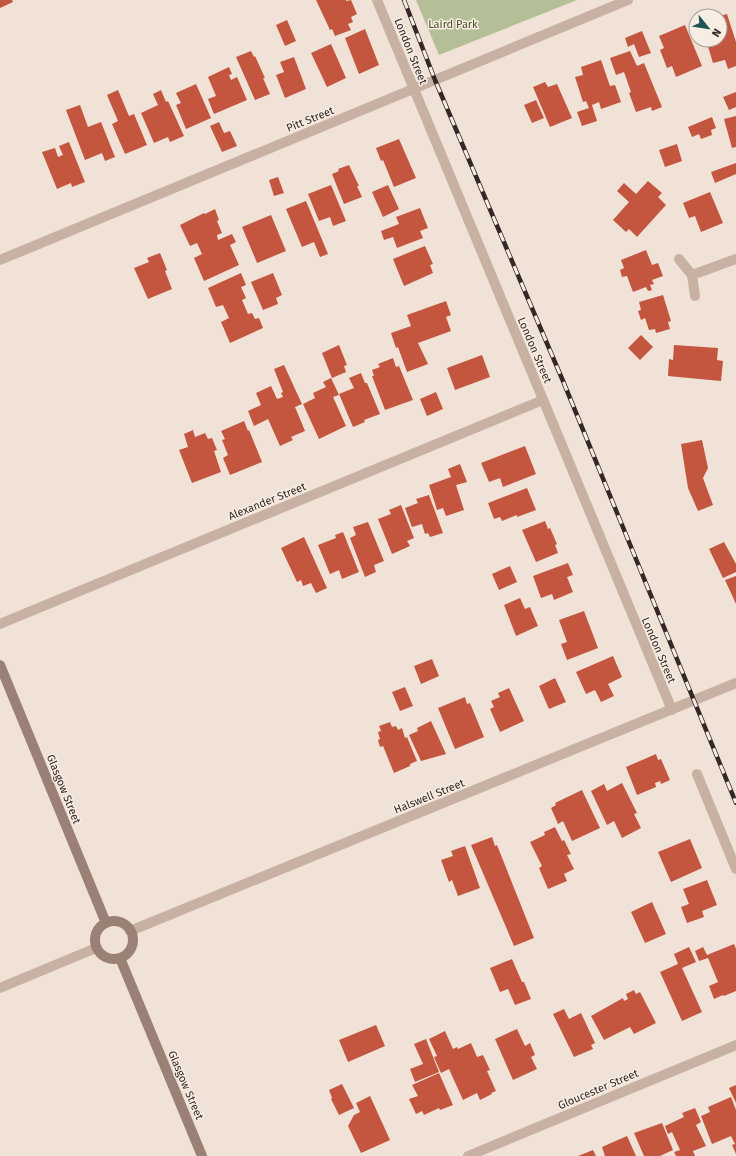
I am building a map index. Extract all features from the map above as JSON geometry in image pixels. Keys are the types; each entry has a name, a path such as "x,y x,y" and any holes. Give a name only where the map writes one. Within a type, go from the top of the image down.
{"main road":[{"name":"Glasgow Street","path":"0,665 106,923"},
{"path":"111,921 122,923 130,931 132,943 126,954 120,958 109,958 100,953 96,948 95,936 97,931 106,923 111,921"},
{"name":"Glasgow Street","path":"120,958 202,1156"}],"street":[{"name":"London Street","path":"377,0 672,710"},
{"name":"Pitt Street","path":"0,260 628,0"},
{"path":"679,259 692,275 695,296"},
{"path":"692,275 736,259"},
{"name":"Alexander Street","path":"0,624 543,400"},
{"name":"Halswell Street","path":"130,931 736,683"},
{"path":"697,774 736,869"},
{"path":"0,988 96,948"},
{"name":"Gloucester Street","path":"468,1156 736,1045"}],"green space":[{"name":"Laird Park","path":"416,0 577,0 439,55"}],"building":[{"path":"0,0 12,0 13,2 0,8"},
{"path":"316,0 351,0 357,14 351,17 353,22 348,24 351,30 335,36 332,29 330,30"},
{"path":"728,17 736,42 736,66 728,69 725,60 713,63 708,48 728,48"},
{"path":"287,20 296,41 285,46 276,25"},
{"path":"685,25 688,32 688,48 695,48 702,66 676,77 672,66 667,68 660,50 664,48 659,36"},
{"path":"365,29 379,65 359,74 345,38"},
{"path":"642,31 651,53 639,57 634,44 628,47 625,38"},
{"path":"331,44 346,78 327,87 311,53"},
{"path":"251,51 254,57 255,56 265,78 263,78 270,94 255,100 236,57"},
{"path":"630,51 637,66 644,63 662,107 652,111 651,107 636,112 629,93 631,92 624,72 616,75 610,58"},
{"path":"294,57 306,89 285,98 276,75 284,72 280,62"},
{"path":"601,60 610,86 615,85 621,102 601,109 599,102 592,105 597,121 582,126 577,112 589,108 586,101 583,102 575,77 583,75 581,67"},
{"path":"229,67 232,74 229,75 231,80 237,77 247,100 214,114 208,99 216,96 208,77"},
{"path":"545,82 548,87 557,84 572,118 550,127 533,87"},
{"path":"196,84 211,118 186,129 176,105 181,103 176,93"},
{"path":"118,90 129,116 134,114 147,145 125,154 112,124 118,121 107,95"},
{"path":"161,90 166,102 168,101 184,136 170,142 168,137 154,143 141,113 158,105 153,94"},
{"path":"736,92 736,107 729,110 723,97"},
{"path":"536,100 544,118 532,123 524,105"},
{"path":"80,105 88,127 101,122 115,157 105,161 102,153 85,160 66,110"},
{"path":"736,116 736,147 732,148 724,119"},
{"path":"712,117 716,128 711,130 712,135 701,139 699,134 692,137 688,127"},
{"path":"219,122 224,133 230,131 237,146 222,152 210,126"},
{"path":"399,139 416,178 394,187 383,160 381,161 376,148"},
{"path":"69,142 85,182 72,187 71,183 57,189 42,152 55,148 58,157 63,155 59,146"},
{"path":"677,144 682,161 665,167 659,150"},
{"path":"736,163 736,174 715,183 711,172"},
{"path":"349,165 359,186 357,186 362,197 344,204 332,174 339,171 338,169"},
{"path":"278,177 284,193 274,196 269,180"},
{"path":"648,181 662,193 658,197 666,205 637,237 629,229 626,232 613,220 629,202 617,191 624,183 636,194"},
{"path":"331,185 346,221 333,226 330,217 319,221 308,194"},
{"path":"388,185 399,209 383,217 372,192"},
{"path":"710,192 723,223 701,232 695,216 689,218 683,203"},
{"path":"306,201 328,254 320,257 314,242 302,247 286,209"},
{"path":"420,208 428,228 420,231 423,238 397,248 393,237 384,240 381,231 399,224 396,217"},
{"path":"215,209 219,220 217,221 222,233 217,235 218,240 232,234 236,242 230,245 239,265 204,281 194,258 202,254 197,243 190,246 180,225"},
{"path":"271,215 286,251 257,263 242,227"},
{"path":"425,246 433,264 430,265 433,273 404,286 393,259"},
{"path":"646,250 652,265 658,263 663,276 652,280 654,284 650,285 652,290 648,291 646,287 633,292 627,276 622,277 620,270 624,268 621,260"},
{"path":"160,253 167,270 165,271 172,289 148,299 134,268 149,262 147,258"},
{"path":"241,273 246,285 241,287 246,298 242,300 248,314 252,313 255,319 259,318 263,328 230,343 221,322 229,318 223,305 216,307 208,288"},
{"path":"273,273 282,295 276,298 278,304 263,310 251,282"},
{"path":"663,295 671,321 668,322 670,329 656,333 655,329 649,330 645,318 641,320 638,311 641,310 639,302"},
{"path":"446,301 451,315 446,317 451,331 418,343 428,364 407,372 391,333 411,326 407,315"},
{"path":"641,335 653,347 640,360 628,348"},
{"path":"339,345 347,365 344,366 346,372 332,378 322,353"},
{"path":"674,345 718,348 717,360 723,361 721,381 668,376 669,359 673,360"},
{"path":"482,355 490,377 455,390 447,368"},
{"path":"393,358 396,367 399,366 413,400 385,410 372,376 374,376 372,370 380,367 378,364"},
{"path":"284,365 302,404 295,407 305,431 291,437 293,440 280,446 268,419 254,426 248,411 261,405 256,393 271,386 277,399 283,397 281,393 283,392 274,369"},
{"path":"361,373 365,383 367,383 380,414 364,420 365,422 353,427 339,394 354,388 349,378"},
{"path":"331,378 339,395 333,397 346,426 319,439 303,404 315,398 313,393 326,387 323,382"},
{"path":"436,392 443,409 427,416 420,399"},
{"path":"244,421 262,462 230,475 223,458 228,455 222,440 225,439 221,431"},
{"path":"193,430 195,437 205,433 208,439 212,438 217,450 214,451 221,472 192,483 179,450 188,447 184,434"},
{"path":"702,440 708,468 703,478 713,505 698,511 688,488 681,444"},
{"path":"525,446 536,474 503,487 500,478 489,482 481,463"},
{"path":"460,464 467,482 456,485 464,510 446,516 443,508 437,510 429,485 451,477 448,469"},
{"path":"527,488 536,510 502,521 500,517 494,519 488,503"},
{"path":"429,495 443,533 430,537 428,533 425,534 422,524 412,527 405,508 418,503 416,499"},
{"path":"401,505 414,538 407,541 410,546 392,554 378,519 391,514 389,510"},
{"path":"545,521 557,544 555,545 558,553 536,562 522,530"},
{"path":"368,522 384,561 374,565 376,572 365,577 350,538 356,535 353,527"},
{"path":"343,532 359,572 342,579 339,570 330,574 318,545 336,538 335,535"},
{"path":"304,537 327,588 316,593 311,583 303,586 301,580 297,582 281,548"},
{"path":"724,542 736,564 736,572 723,578 709,549"},
{"path":"568,563 573,575 567,577 573,592 554,600 552,594 541,598 533,576"},
{"path":"510,566 517,582 499,590 492,574"},
{"path":"736,576 736,604 725,580"},
{"path":"520,598 525,609 530,607 538,626 516,636 504,605"},
{"path":"584,611 598,648 567,660 561,644 567,642 559,620"},
{"path":"613,656 622,677 608,684 614,696 601,702 595,690 586,694 576,672"},
{"path":"432,659 439,676 421,684 414,666"},
{"path":"555,678 566,702 549,709 539,686"},
{"path":"405,687 413,706 400,711 392,692"},
{"path":"509,688 524,721 500,732 490,709 494,707 491,701 500,697 498,693"},
{"path":"465,697 467,704 470,703 484,737 455,749 438,708"},
{"path":"431,721 446,754 421,761 409,735 418,731 417,728"},
{"path":"390,722 392,727 396,726 398,730 402,728 405,738 407,737 417,761 394,773 383,746 380,747 378,740 380,739 378,732 381,731 379,726"},
{"path":"656,754 658,760 661,759 670,780 661,784 660,781 655,783 656,787 637,795 626,767"},
{"path":"622,783 637,813 634,814 641,828 622,838 614,821 607,825 591,791 604,784 607,791"},
{"path":"582,790 600,828 572,841 563,821 558,824 551,808 556,805 555,803"},
{"path":"555,827 571,854 567,855 574,869 564,874 567,881 548,889 539,868 542,866 530,842 545,835 544,832"},
{"path":"492,837 495,846 497,845 534,938 514,946 471,845"},
{"path":"690,839 702,868 671,882 658,852"},
{"path":"465,846 480,888 458,896 452,880 449,882 441,860 453,856 451,851"},
{"path":"707,880 717,905 702,911 704,917 687,923 681,907 689,904 683,889"},
{"path":"652,902 666,934 645,943 631,912"},
{"path":"734,944 736,949 736,991 714,999 709,986 718,982 708,958 699,961 695,951 703,947 707,955"},
{"path":"689,947 696,962 682,968 702,1012 682,1021 660,972 678,964 674,954"},
{"path":"512,959 531,999 515,1005 508,989 500,992 490,968"},
{"path":"634,990 636,994 640,992 656,1023 634,1034 630,1027 604,1040 591,1016 623,998 624,1001 628,999 626,994"},
{"path":"564,1009 569,1019 581,1013 595,1043 591,1045 593,1049 574,1057 553,1014"},
{"path":"376,1025 385,1046 348,1062 339,1040"},
{"path":"517,1029 525,1046 530,1043 535,1055 531,1057 537,1069 513,1080 495,1039"},
{"path":"445,1031 453,1049 457,1047 458,1049 471,1043 477,1057 483,1055 490,1070 487,1071 496,1091 480,1100 477,1093 463,1100 449,1069 441,1073 434,1057 437,1056 429,1039"},
{"path":"426,1039 439,1072 415,1082 410,1069 423,1064 414,1044"},
{"path":"439,1073 453,1105 440,1110 439,1108 424,1115 422,1111 416,1114 409,1099 418,1096 412,1085"},
{"path":"342,1084 354,1108 339,1115 331,1099 329,1090"},
{"path":"736,1085 736,1103 729,1088"},
{"path":"370,1096 390,1140 361,1153 348,1126 354,1115 360,1112 356,1103"},
{"path":"731,1097 736,1110 736,1154 732,1145 735,1144 731,1136 712,1144 701,1116 710,1112 708,1107"},
{"path":"695,1108 701,1122 696,1125 706,1146 693,1151 695,1156 676,1156 674,1152 680,1150 672,1132 668,1134 665,1126 684,1117 682,1113"},
{"path":"662,1123 673,1150 660,1156 644,1156 634,1133"},
{"path":"627,1136 636,1156 605,1156 602,1147"},
{"path":"593,1150 596,1156 578,1156"}],"railway":[{"path":"404,0 435,80 563,381 736,803"}]}
